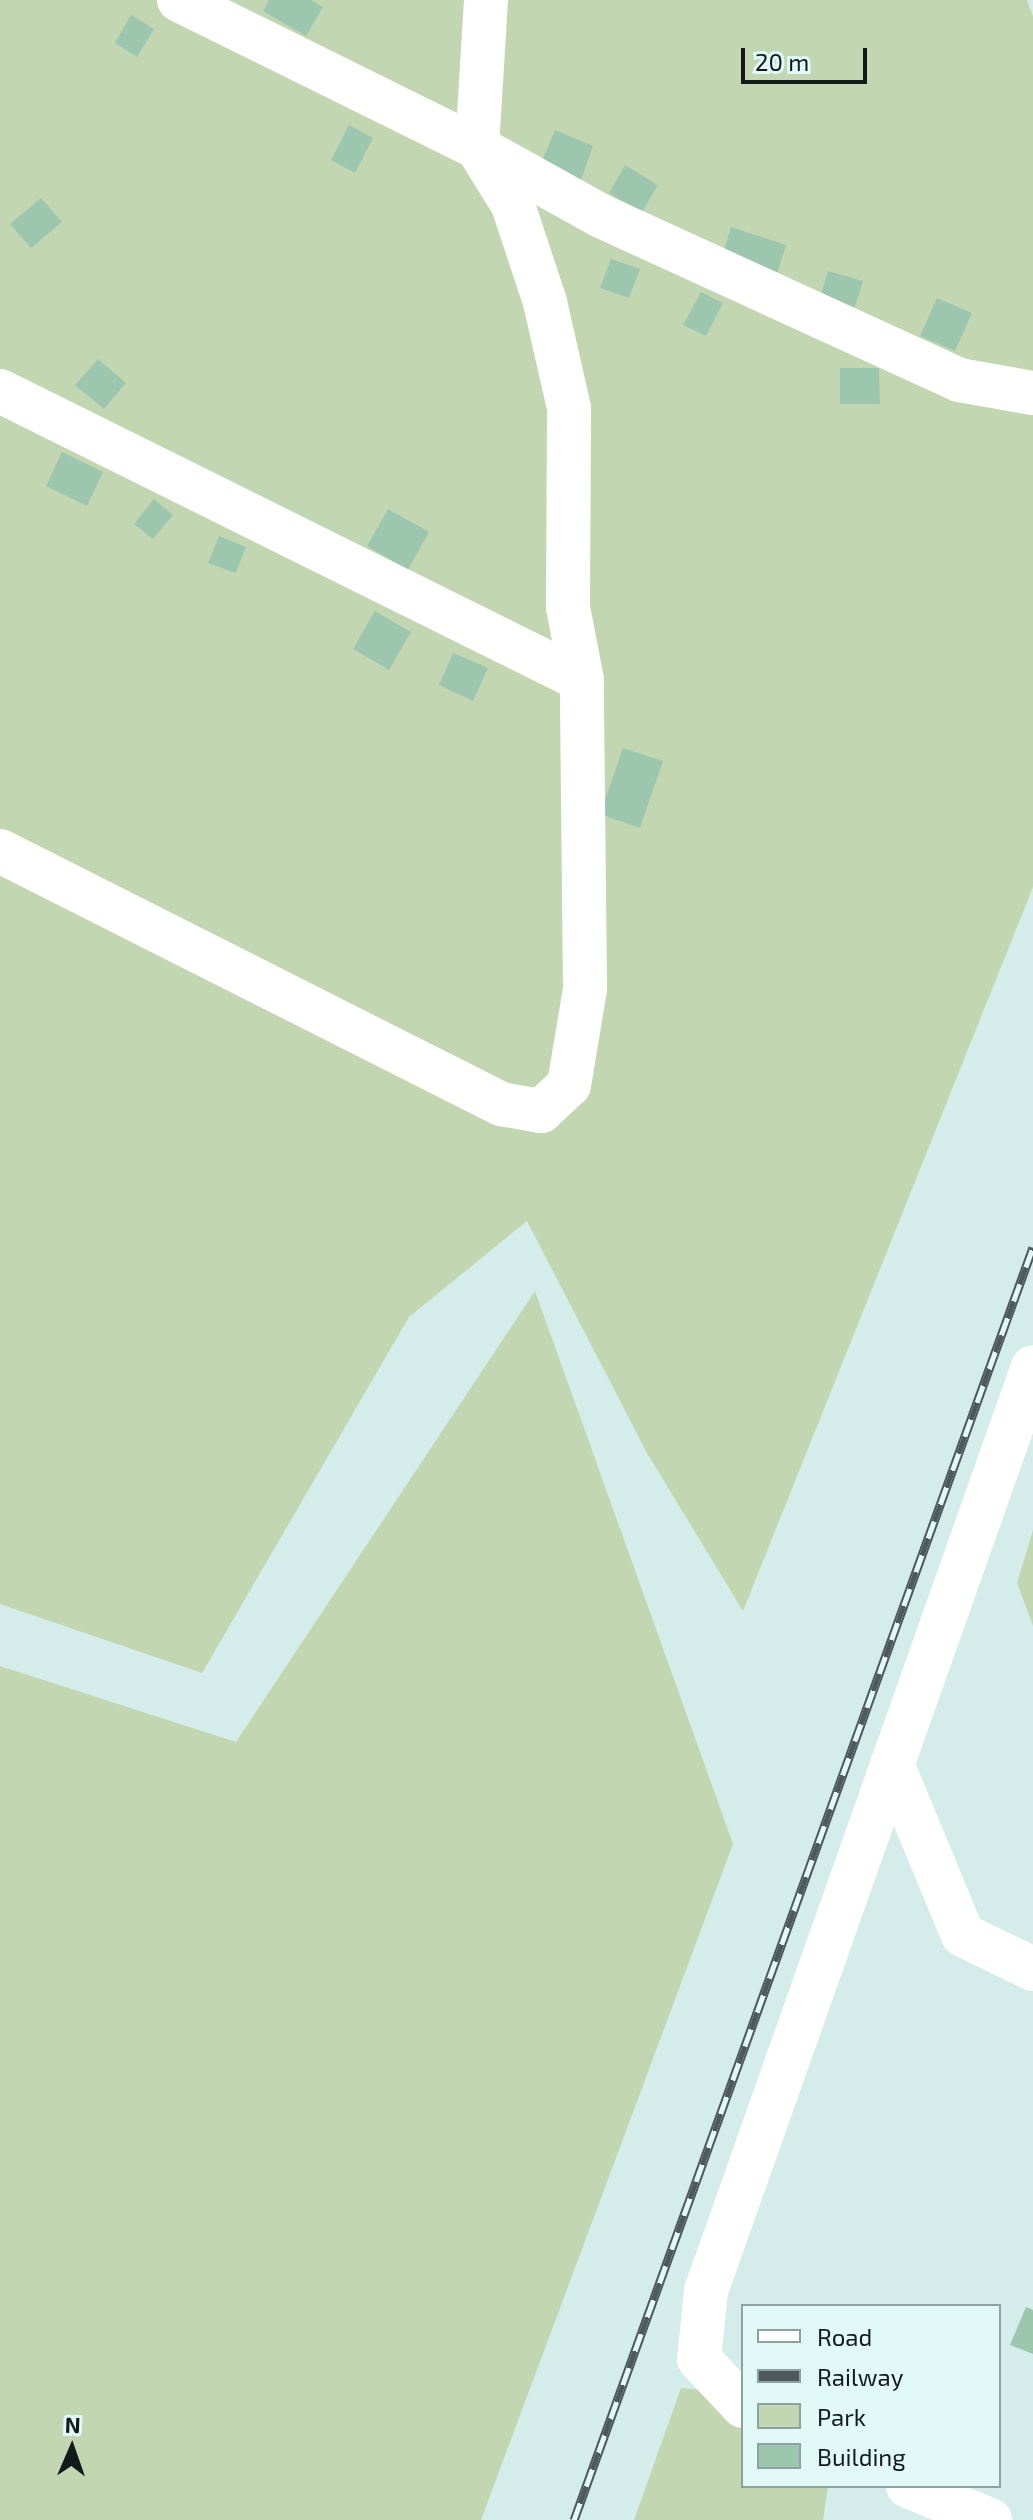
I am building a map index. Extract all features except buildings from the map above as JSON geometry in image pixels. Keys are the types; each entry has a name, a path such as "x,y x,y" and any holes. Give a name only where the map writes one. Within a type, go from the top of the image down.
{"street":[{"path":"179,0 477,147 601,216 959,380 1033,393"},
{"path":"0,851 501,1104 541,1111 569,1085 585,989 582,680 568,607 569,408 545,302 513,205 477,147 486,0"},
{"path":"0,391 582,680"},
{"path":"741,2404 699,2359 706,2291 1033,1367"},
{"path":"892,1764 963,1935 1033,1969"},
{"path":"913,2488 990,2520"}],"green space":[{"path":"0,0 1027,0 1033,16 1033,887 743,1611 647,1453 527,1221 409,1317 202,1673 0,1604"},
{"path":"535,1291 733,1844 481,2520 0,2520 0,1666 236,1742"},
{"path":"1033,1530 1033,1626 1017,1583"},
{"path":"681,2388 741,2394 741,2488 828,2488 823,2520 634,2520"}],"railway":[{"path":"574,2520 1033,1247"}]}
